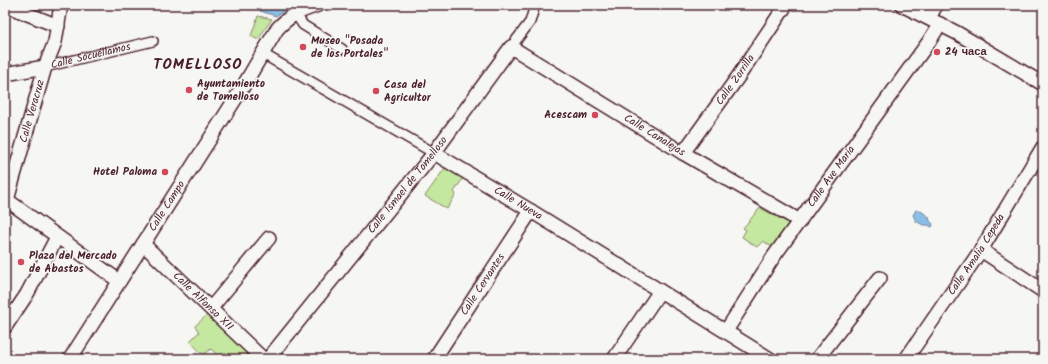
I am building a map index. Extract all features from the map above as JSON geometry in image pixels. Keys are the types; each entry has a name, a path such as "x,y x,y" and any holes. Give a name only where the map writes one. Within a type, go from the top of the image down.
{"street":[{"path":"5,5 58,26"},
{"name":"Calle Veracruz","path":"61,5 55,42 45,67 6,202 119,281"},
{"path":"318,5 295,13 302,25 342,50"},
{"name":"Calle Ismael de Tomelloso","path":"268,359 434,153 530,22 535,5"},
{"name":"Calle Zorrilla","path":"683,153 738,77 786,5"},
{"path":"902,5 940,24 1043,84"},
{"path":"928,18 936,5"},
{"name":"Calle Campo","path":"70,359 242,90 277,29 285,20 295,13"},
{"name":"Calle Ave Maria","path":"726,332 774,256 931,40 940,24"},
{"name":"Calle Socuéllamos","path":"5,74 45,67 153,41"},
{"name":"Calle Canalejas","path":"511,47 683,153 800,221"},
{"name":"Calle Nueva","path":"263,54 531,211 770,359"},
{"name":"Calle Amalia Cepeda","path":"906,359 981,250 1043,147"},
{"name":"Calle Cervantes","path":"434,359 531,211"},
{"path":"5,327 27,294 57,237"},
{"path":"210,308 269,238"},
{"name":"Calle Alfonso XII","path":"143,244 263,359"},
{"path":"981,250 1043,291"},
{"path":"817,359 880,278"},
{"path":"614,359 660,291"}],"green space":[{"path":"258,16 272,19 258,40 251,36"},
{"path":"445,168 463,178 454,192 456,194 447,209 425,196"},
{"path":"760,208 787,222 788,225 772,247 763,241 757,247 742,237 746,230 743,228"},
{"path":"207,315 253,359 222,359 211,349 203,355 190,341 199,332 195,326"}],"water":[{"path":"262,5 277,5 288,8 276,16 260,11"},
{"path":"916,210 921,211 929,217 933,224 932,227 923,225 916,221 913,215"}],"place":[{"name":"Museo \"Posada de los Portales\"","path":"303,47"},
{"name":"24 часа","path":"937,52"},
{"name":"Ayuntamiento de Tomelloso","path":"189,90"},
{"name":"Casa del Agricultor","path":"376,91"},
{"name":"Acescam","path":"595,115"},
{"name":"Hotel Paloma","path":"165,172"},
{"name":"Plaza del Mercado de Abastos","path":"21,262"}],"district":[{"name":"TOMELLOSO","path":"198,65"}]}
